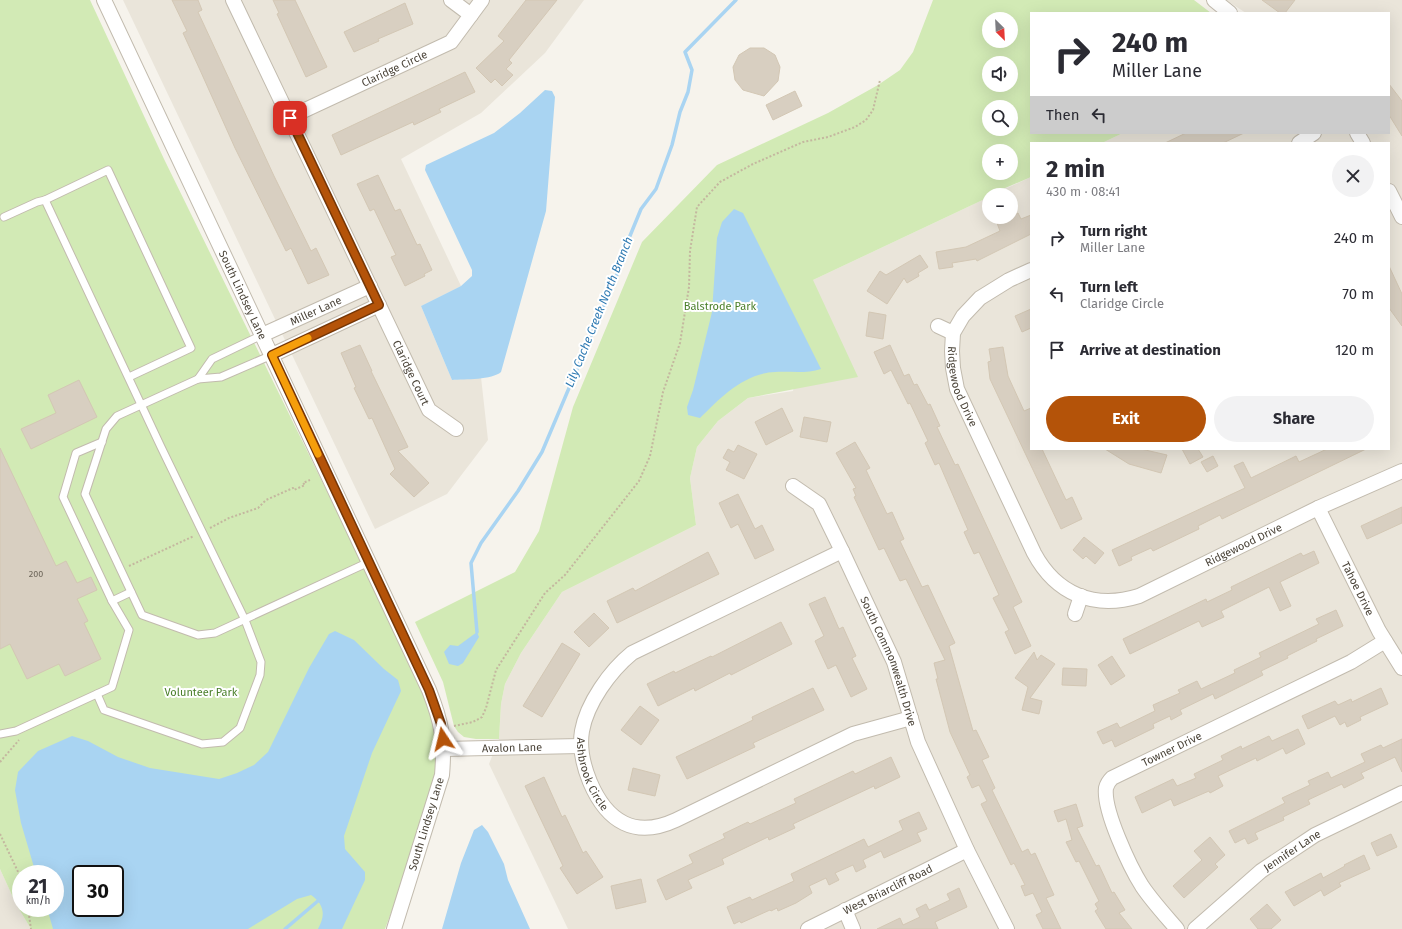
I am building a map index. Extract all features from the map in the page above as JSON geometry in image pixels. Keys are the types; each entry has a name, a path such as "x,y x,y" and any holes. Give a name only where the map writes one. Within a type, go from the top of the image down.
{"street":[{"name":"South Lindsey Lane","path":"104,0 429,690 442,728 444,749 442,775 394,929"},
{"path":"233,0 379,305"},
{"path":"451,0 471,15"},
{"name":"Claridge Circle","path":"290,118 451,42 482,0"},
{"path":"1214,0 1229,12"},
{"path":"1300,142 1312,134"},
{"path":"1390,193 1402,216"},
{"name":"Ridgewood Drive","path":"1030,270 1009,280 980,298 963,316 953,333 953,368 957,389 1034,553 1039,562 1053,579 1064,588 1081,596 1102,602 1112,602 1139,596 1318,508 1402,471"},
{"name":"Miller Lane","path":"262,335 370,286"},
{"name":"Miller Lane","path":"272,355 379,305"},
{"name":"Claridge Court","path":"379,305 429,410 456,429"},
{"name":"Ridgewood Drive","path":"938,326 953,333"},
{"name":"South Commonwealth Drive","path":"793,486 819,504 842,551 894,662 918,742 967,850 1007,929"},
{"name":"Tahoe Drive","path":"1318,508 1385,642 1402,668"},
{"name":"Ashbrook Circle","path":"842,551 632,653 616,668 589,710 585,721 580,746 588,777 599,802 617,820 632,826 656,828 676,820 853,734 911,718"},
{"path":"1075,614 1081,596"},
{"name":"Towner Drive","path":"1177,929 1143,886 1128,860 1108,805 1106,794 1109,781 1119,774 1352,662 1385,642"},
{"name":"Avalon Lane","path":"444,749 580,746"},
{"name":"Jennifer Lane","path":"1195,929 1261,871 1314,835 1402,793"},
{"name":"West Briarcliff Road","path":"808,929 967,850"},
{"path":"844,910 853,929"}],"lane":[{"path":"4,217 37,202 45,200 108,170 191,348 129,377"},
{"path":"45,200 161,447 245,620 261,662 260,675 240,728 223,742 202,744 104,710 97,694"},
{"path":"198,379 212,359 262,335"},
{"path":"272,355 221,377 198,379 117,416 106,429 84,494 142,615 198,635 215,633 369,562"},
{"path":"0,734 16,731 112,687 129,630 112,601 63,497 76,453 102,442"},
{"path":"112,601 131,592"}],"path":[{"path":"442,728 473,722 482,717 486,708 496,670 545,593 565,575 638,481 650,456 663,392 680,343 689,288 690,251 697,207 720,182 753,164 803,142 855,127 866,120 873,110 880,80"},
{"path":"0,834 15,865"},
{"path":"29,917 31,929"}],"shaded area":[{"path":"123,0 584,0 545,53 481,113 401,159 461,286 421,306 452,380 481,377 488,440 447,494 375,529"},
{"path":"1226,0 1402,0 1402,929 568,929 489,764 499,739 501,704 505,684 521,653 562,592 696,525 690,478 697,447 718,421 748,398 793,391 813,280 982,200 982,224 1018,224 1018,188 1007,188 1030,177 1030,450 1390,450 1390,142 1104,142 1121,134 1390,134 1390,12 1244,12"},
{"path":"0,869 12,895 12,917 24,917 31,929 0,929"}],"green space":[{"name":"Volunteer Park","path":"0,0 90,0 164,159 441,724 442,775 385,929 31,929 24,917 64,917 64,865 12,865 12,895 0,869"},
{"name":"Balstrode Park","path":"933,0 1194,0 1210,12 1030,12 1030,134 1121,134 1104,142 1030,142 1030,177 1005,188 982,188 982,200 813,280 858,377 748,398 718,421 697,447 690,478 696,525 562,592 521,653 505,684 501,704 499,739 476,739 464,737 454,726 443,682 415,622 515,572 539,531 573,407 642,242 717,165 828,113 878,85 900,70 913,52"}],"water":[{"path":"545,90 552,91 555,97 546,211 501,372 497,375 485,378 452,380 421,306 461,286 472,276 472,270 425,170 426,165 494,133 520,113"},
{"path":"734,209 743,213 821,369 804,372 764,373 753,377 733,388 700,418 688,415 687,407 693,390 712,312 717,238 722,222"},
{"path":"335,631 354,640 384,669 398,680 401,691 372,753 344,836 345,849 365,872 365,880 342,929 318,929 321,924 323,914 319,902 311,895 297,899 248,929 53,929 50,917 64,917 64,865 33,865 21,823 15,790 18,772 38,751 72,736 88,741 118,757 150,768 219,779 254,765 268,752 309,668 329,634"},
{"path":"477,632 479,637 463,663 458,666 449,664 444,652 450,645 458,646"},
{"path":"482,825 488,832 504,864 508,880 530,929 442,929 461,863 474,830"}],"building":[{"path":"172,0 198,0 202,10 198,12 274,176 311,251 316,248 329,275 308,284 291,248 286,251 235,148 183,33 187,31"},
{"path":"273,0 295,0 327,67 306,77 277,14 279,13"},
{"path":"526,0 557,0 509,60 512,63 506,69 513,75 502,86 495,79 491,83 476,68 504,41 498,36"},
{"path":"1262,0 1295,0 1286,12 1279,12"},
{"path":"405,3 413,24 378,39 379,41 354,52 344,32"},
{"path":"750,48 764,48 775,55 780,67 778,81 764,96 743,90 735,80 733,67 739,55"},
{"path":"465,72 475,92 439,109 441,112 414,125 413,122 341,155 332,135"},
{"path":"1390,85 1402,101 1402,136 1390,117"},
{"path":"795,91 802,106 773,120 766,105"},
{"path":"1184,134 1242,134 1225,142 1167,142"},
{"path":"378,175 395,211 400,209 417,245 420,244 432,270 424,274 425,276 405,286 391,257 396,255 374,209 370,211 357,184"},
{"path":"1018,213 1021,219 1030,215 1030,234 977,261 976,259 952,263 953,267 939,269 936,252 966,247 1000,231 997,224 1018,224"},
{"path":"920,255 928,267 918,273 919,276 907,283 904,278 887,304 867,291 880,271 886,275"},
{"path":"1390,268 1402,294 1402,326 1390,309"},
{"path":"1030,309 1030,328 1022,332 1015,316"},
{"path":"869,312 886,315 883,339 866,336"},
{"path":"360,345 408,447 398,451 429,483 414,497 390,474 395,469 372,418 369,419 354,388 356,387 341,353"},
{"path":"890,345 904,376 909,374 914,385 917,384 928,405 930,404 940,426 937,427 955,465 958,464 1022,602 1013,607 1031,646 1015,654 1005,632 1009,630 993,598 999,595 979,552 974,554 964,532 968,530 939,463 935,465 925,443 928,441 910,403 908,404 891,370 884,374 874,352"},
{"path":"1003,347 1008,376 1024,411 1030,408 1030,450 1042,450 1066,500 1072,497 1082,519 1061,529 990,379 988,362 991,361 989,349"},
{"path":"79,380 97,417 31,449 21,429 56,413 48,395"},
{"path":"782,408 793,431 766,445 755,422"},
{"path":"804,417 831,422 827,442 800,437"},
{"path":"855,442 870,468 866,470 887,514 892,512 904,539 900,541 922,587 928,585 955,643 949,646 973,731 976,730 989,757 982,760 995,788 992,790 1022,852 1028,849 1031,855 1035,853 1054,895 1046,898 1061,929 1043,929 1036,915 1042,912 1033,893 1025,896 1021,886 1025,885 1014,863 1011,865 981,804 987,801 979,785 972,788 967,777 970,775 950,732 936,679 938,679 934,663 945,660 906,579 900,581 884,548 879,550 854,497 856,496 853,489 856,488 836,453"},
{"path":"738,445 757,454 744,479 726,470 730,462 723,458 728,449 734,452"},
{"path":"0,448 56,566 66,561 77,583 91,577 97,590 77,599 88,621 84,623 101,659 65,676 59,664 27,679 10,644 0,649"},
{"path":"1107,450 1145,450 1167,455 1161,473 1129,464"},
{"path":"1183,450 1199,450 1203,457 1190,464"},
{"path":"1325,450 1364,450 1222,519 1220,515 1198,526 1199,529 1153,551 1151,548 1131,557 1132,560 1119,566 1112,550 1245,488 1234,466 1243,462 1251,478 1296,456 1299,462"},
{"path":"1213,456 1218,466 1207,472 1201,462"},
{"path":"738,494 755,529 762,525 774,550 755,559 738,524 731,528 719,503"},
{"path":"1402,507 1402,523 1367,539 1361,526"},
{"path":"1084,537 1104,553 1095,564 1086,556 1083,559 1073,550"},
{"path":"1314,551 1319,563 1280,582 1291,606 1280,611 1269,587 1221,611 1224,617 1202,627 1199,621 1130,654 1123,639 1206,599 1207,602 1232,590 1231,587 1301,553 1303,556"},
{"path":"708,552 719,574 617,623 607,601 633,588 635,591"},
{"path":"825,597 839,629 843,627 856,656 852,658 867,689 851,697 836,665 828,669 815,641 824,636 809,604"},
{"path":"1336,610 1343,626 1316,639 1317,641 1287,656 1288,658 1261,671 1263,675 1215,699 1213,694 1180,710 1182,714 1171,720 1170,716 1153,724 1154,728 1115,747 1112,740 1103,744 1097,732 1117,723 1120,728 1155,711 1153,705 1180,693 1178,690 1197,681 1201,689 1235,673 1234,670 1261,657 1259,653 1319,624 1316,619"},
{"path":"594,613 609,628 589,647 574,632"},
{"path":"781,622 792,644 731,675 730,673 695,691 694,688 658,706 647,684 674,671 675,673 711,656 712,657"},
{"path":"562,643 580,654 542,717 523,706"},
{"path":"1034,652 1037,660 1041,655 1055,664 1030,698 1042,701 1039,714 1022,710 1028,687 1015,678"},
{"path":"1112,656 1125,676 1111,685 1098,665"},
{"path":"1063,668 1087,669 1086,686 1062,685"},
{"path":"813,688 824,710 753,743 755,747 687,779 676,757 753,720 752,717"},
{"path":"1381,688 1388,704 1360,717 1361,720 1347,727 1345,722 1340,725 1335,716 1308,729 1302,716 1335,701 1338,705 1351,699 1352,702"},
{"path":"640,706 659,720 641,745 621,730"},
{"path":"1298,729 1305,744 1286,754 1283,748 1257,761 1256,758 1218,776 1223,786 1210,793 1209,791 1174,806 1171,799 1142,813 1135,797 1173,779 1177,786 1196,778 1194,774 1223,760 1221,756 1241,746 1242,749 1269,736 1272,741"},
{"path":"1402,739 1402,772 1395,757 1361,773 1364,778 1344,788 1342,784 1308,800 1310,804 1283,817 1284,820 1255,833 1258,839 1248,844 1245,838 1235,843 1229,831 1285,803 1282,798 1310,785 1308,781 1328,772 1331,778 1365,762 1361,754 1381,745 1383,748"},
{"path":"891,757 900,777 875,789 874,786 793,824 795,828 769,840 768,837 722,859 724,864 688,880 692,888 666,900 657,880 693,863 689,855 725,838 723,834 748,822 750,824 796,803 794,799 853,771 855,774"},
{"path":"633,768 660,775 655,796 628,790"},
{"path":"544,777 562,817 565,815 583,853 586,851 603,877 577,894 560,868 563,866 525,786"},
{"path":"1076,804 1083,826 1077,828 1096,866 1099,865 1112,893 1114,892 1125,910 1119,913 1132,929 1106,929 1095,911 1098,909 1095,904 1099,901 1079,861 1076,862 1066,842 1072,840 1066,819 1058,822 1054,811"},
{"path":"919,812 927,829 917,833 921,841 884,858 881,851 863,860 866,867 856,872 853,865 835,873 839,880 829,885 826,878 809,886 812,893 796,903 778,911 777,908 771,911 770,910 741,923 740,921 734,924 727,907 750,897 752,900 794,881 791,874 864,839 868,847 903,830 899,821"},
{"path":"1391,834 1397,847 1377,856 1371,843"},
{"path":"1210,837 1225,855 1215,864 1218,867 1184,898 1173,886 1202,860 1194,851"},
{"path":"1364,855 1370,869 1339,883 1341,886 1324,896 1321,890 1294,906 1285,892 1321,873 1323,878"},
{"path":"641,879 646,902 616,909 611,886"},
{"path":"959,888 967,907 935,922 938,929 877,929 900,918 903,925 920,917 916,909 926,904 929,910 950,900 947,894"},
{"path":"1267,904 1281,920 1271,929 1258,929 1250,919"}],"waterway":[{"name":"Lily Cache Creek North Branch","path":"477,632 471,563 481,543 518,491 542,452 618,272 625,248 641,209 656,189 672,145 680,112 688,92 692,70 685,52 736,0"},
{"name":"Lily Cache Creek North Branch","path":"285,929 319,900"}],"slow traffic":[{"path":"308,338 272,355 318,454"}],"route":[{"path":"290,118 379,305 272,355 429,690 441,724 443,739"}]}
